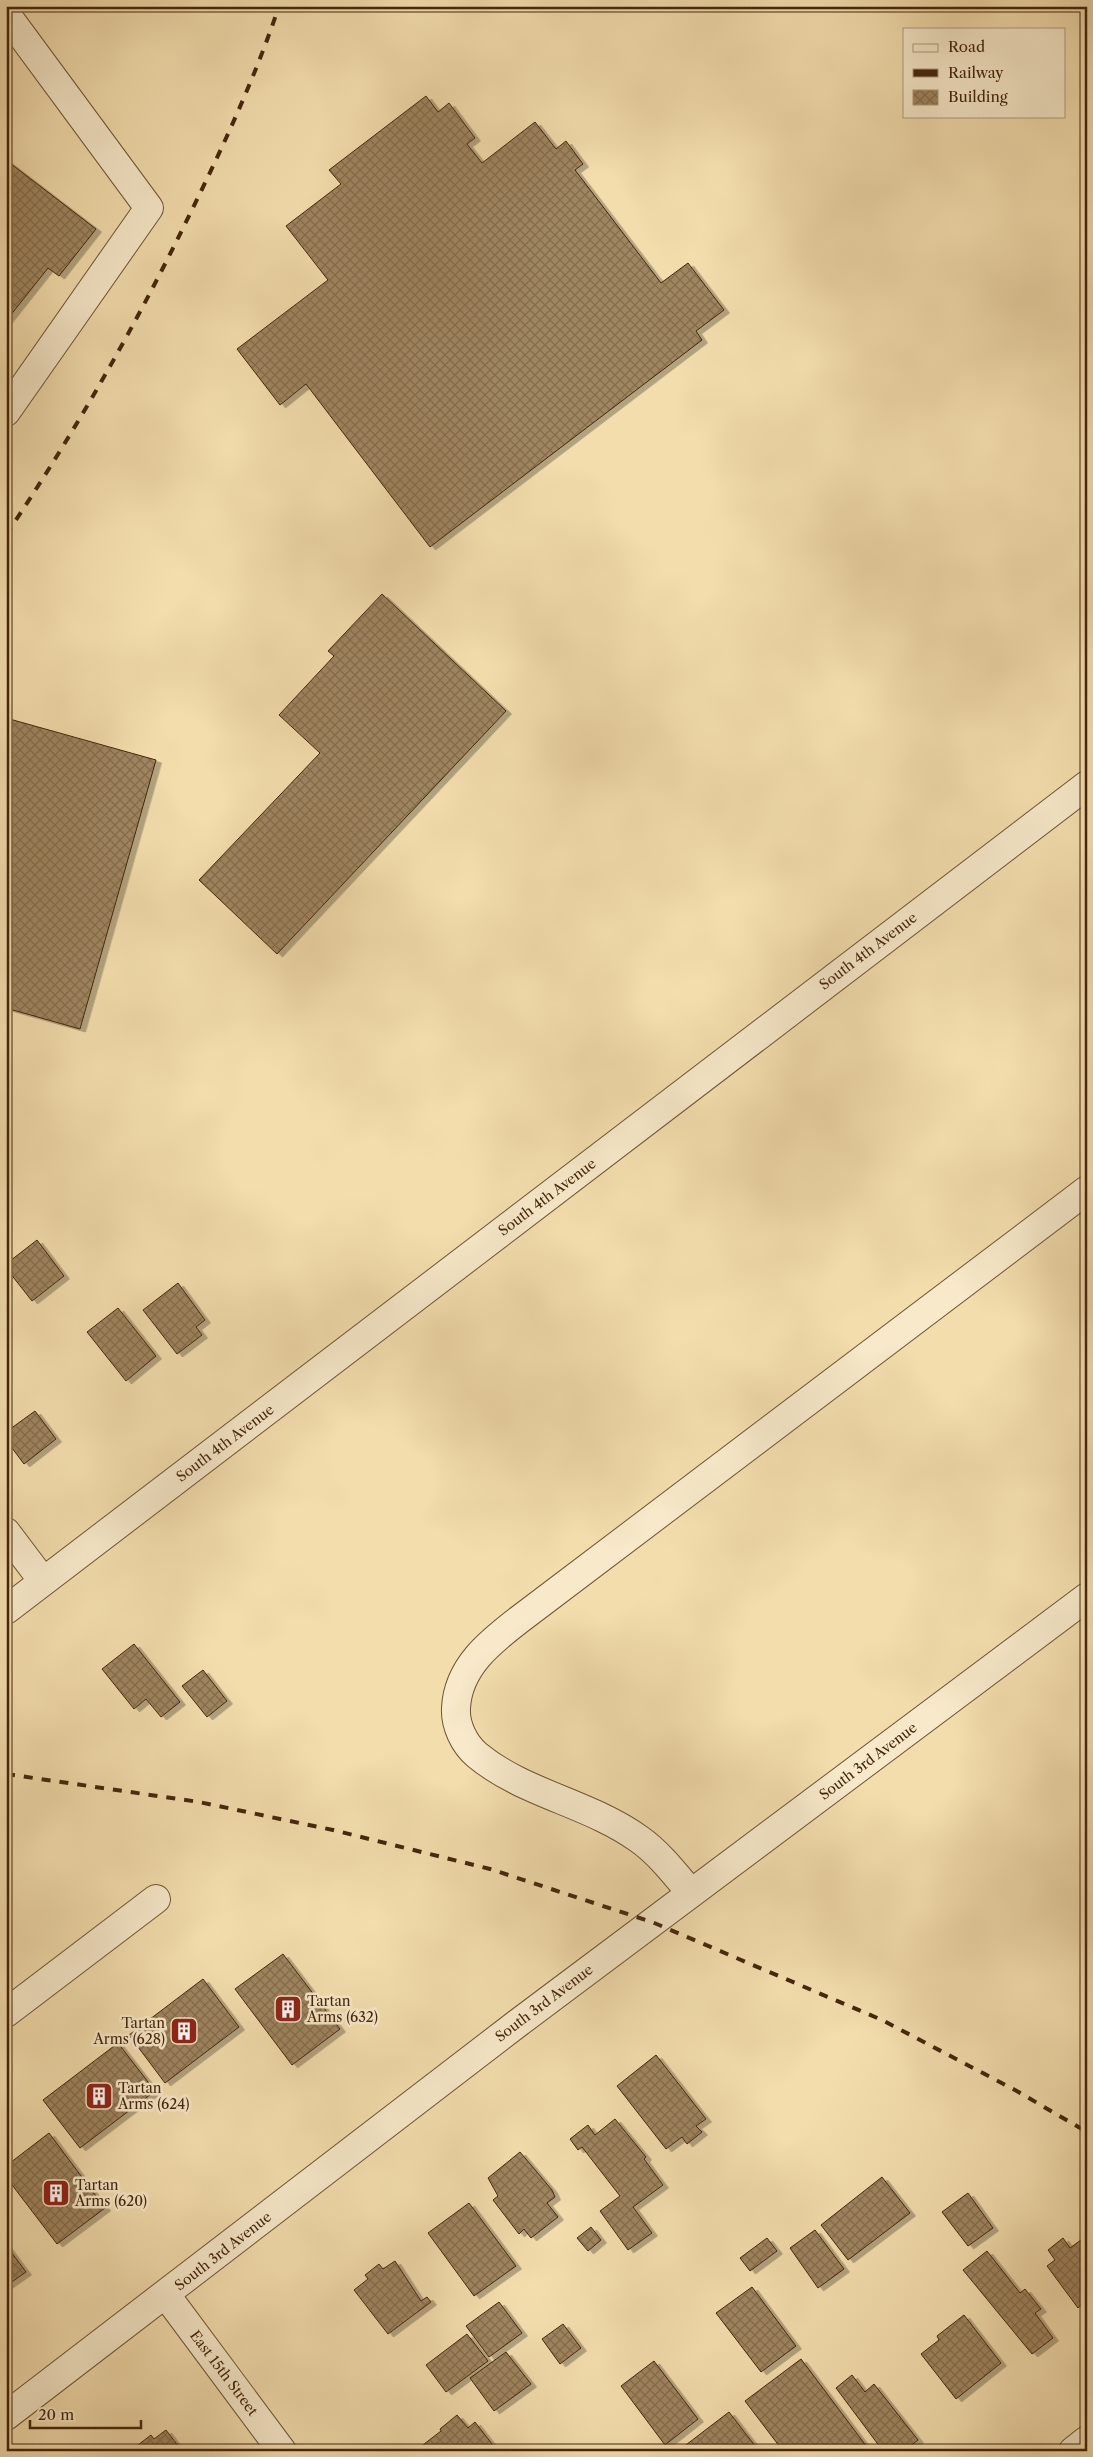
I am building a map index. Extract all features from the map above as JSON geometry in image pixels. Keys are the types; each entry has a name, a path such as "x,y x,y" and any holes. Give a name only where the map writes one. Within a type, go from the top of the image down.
{"street":[{"path":"6,14 149,208 6,412"},
{"name":"South 4th Avenue","path":"6,1610 1087,785"},
{"path":"691,1893 661,1858 638,1838 604,1819 494,1767 475,1754 462,1736 456,1717 456,1695 468,1668 487,1645 520,1619 1087,1190"},
{"path":"6,1532 44,1581"},
{"name":"South 3rd Avenue","path":"6,2416 518,2023 1087,1597"},
{"path":"6,2013 156,1899"},
{"name":"East 15th Street","path":"166,2295 282,2451"},
{"path":"1073,2451 1087,2440"}],"building":[{"path":"426,96 438,112 449,103 475,138 467,144 482,163 535,122 556,149 566,141 583,164 575,170 661,283 688,263 724,310 696,331 702,340 430,547 306,384 280,405 237,349 328,280 286,226 341,184 329,170"},
{"path":"6,160 96,229 59,276 48,268 6,321"},
{"path":"382,594 506,711 277,954 199,880 320,753 279,715 334,656 328,651"},
{"path":"6,718 156,760 80,1029 6,1008"},
{"path":"37,1240 64,1276 32,1301 6,1268 6,1264"},
{"path":"178,1283 205,1320 196,1327 202,1335 177,1354 143,1310"},
{"path":"118,1308 156,1356 126,1381 87,1332"},
{"path":"35,1411 56,1439 24,1464 6,1440 6,1432"},
{"path":"134,1644 180,1702 161,1717 146,1699 134,1709 102,1669"},
{"path":"203,1670 227,1701 207,1717 182,1686"},
{"name":"Tartan Arms (632)","path":"283,1954 340,2029 292,2065 235,1989"},
{"name":"Tartan Arms (628)","path":"203,1979 239,2027 165,2083 129,2035"},
{"name":"Tartan Arms (624)","path":"118,2043 155,2091 80,2148 43,2100"},
{"path":"656,2055 706,2119 696,2126 702,2132 687,2144 682,2137 666,2149 617,2086"},
{"path":"615,2119 646,2157 644,2159 663,2185 633,2207 652,2233 628,2250 600,2211 620,2196 582,2147 578,2150 570,2139 588,2125 595,2135"},
{"name":"Tartan Arms (620)","path":"49,2133 105,2208 57,2244 6,2177 6,2166"},
{"path":"520,2152 552,2190 555,2197 547,2203 558,2217 531,2238 524,2229 519,2234 493,2200 498,2196 488,2178"},
{"path":"882,2177 910,2213 848,2260 821,2225"},
{"path":"968,2193 993,2228 968,2246 942,2212"},
{"path":"469,2203 516,2266 474,2296 428,2233"},
{"path":"591,2227 601,2240 588,2251 577,2238"},
{"path":"815,2230 844,2269 818,2288 790,2248"},
{"path":"1085,2237 1087,2240 1087,2313 1081,2305 1078,2308 1047,2266 1055,2260 1048,2250 1063,2238 1070,2248"},
{"path":"767,2238 777,2251 750,2271 740,2258"},
{"path":"6,2245 26,2272 6,2286"},
{"path":"987,2251 1020,2293 1025,2289 1041,2309 1035,2313 1053,2338 1032,2354 963,2270"},
{"path":"395,2261 421,2301 427,2297 431,2302 388,2334 354,2290 368,2279 365,2275 379,2264 383,2269"},
{"path":"752,2287 796,2346 761,2372 716,2313"},
{"path":"499,2302 522,2333 489,2357 466,2326"},
{"path":"964,2315 1001,2363 956,2399 921,2354 939,2340 937,2336"},
{"path":"563,2324 581,2348 560,2364 542,2339"},
{"path":"467,2334 488,2361 446,2392 426,2365"},
{"path":"506,2352 531,2384 494,2411 470,2378"},
{"path":"801,2359 870,2451 783,2451 745,2401"},
{"path":"654,2361 698,2419 665,2445 621,2386"},
{"path":"852,2375 865,2392 874,2384 918,2440 904,2451 883,2451 836,2388"},
{"path":"729,2412 759,2451 678,2451"},
{"path":"457,2415 468,2428 475,2422 492,2444 483,2451 415,2451 441,2431 440,2429"},
{"path":"166,2430 182,2451 125,2451 130,2446 134,2448 151,2435 154,2439"}],"railway":[{"path":"6,535 55,459 101,382 165,264 236,116 259,62 279,6"},
{"path":"6,1774 199,1802 333,1830 490,1869 652,1922 882,2020 1015,2090 1087,2132"}],"place":[{"name":"Tartan Arms (632)","path":"288,2009"},
{"name":"Tartan Arms (628)","path":"184,2031"},
{"name":"Tartan Arms (624)","path":"99,2096"},
{"name":"Tartan Arms (620)","path":"56,2193"}]}
